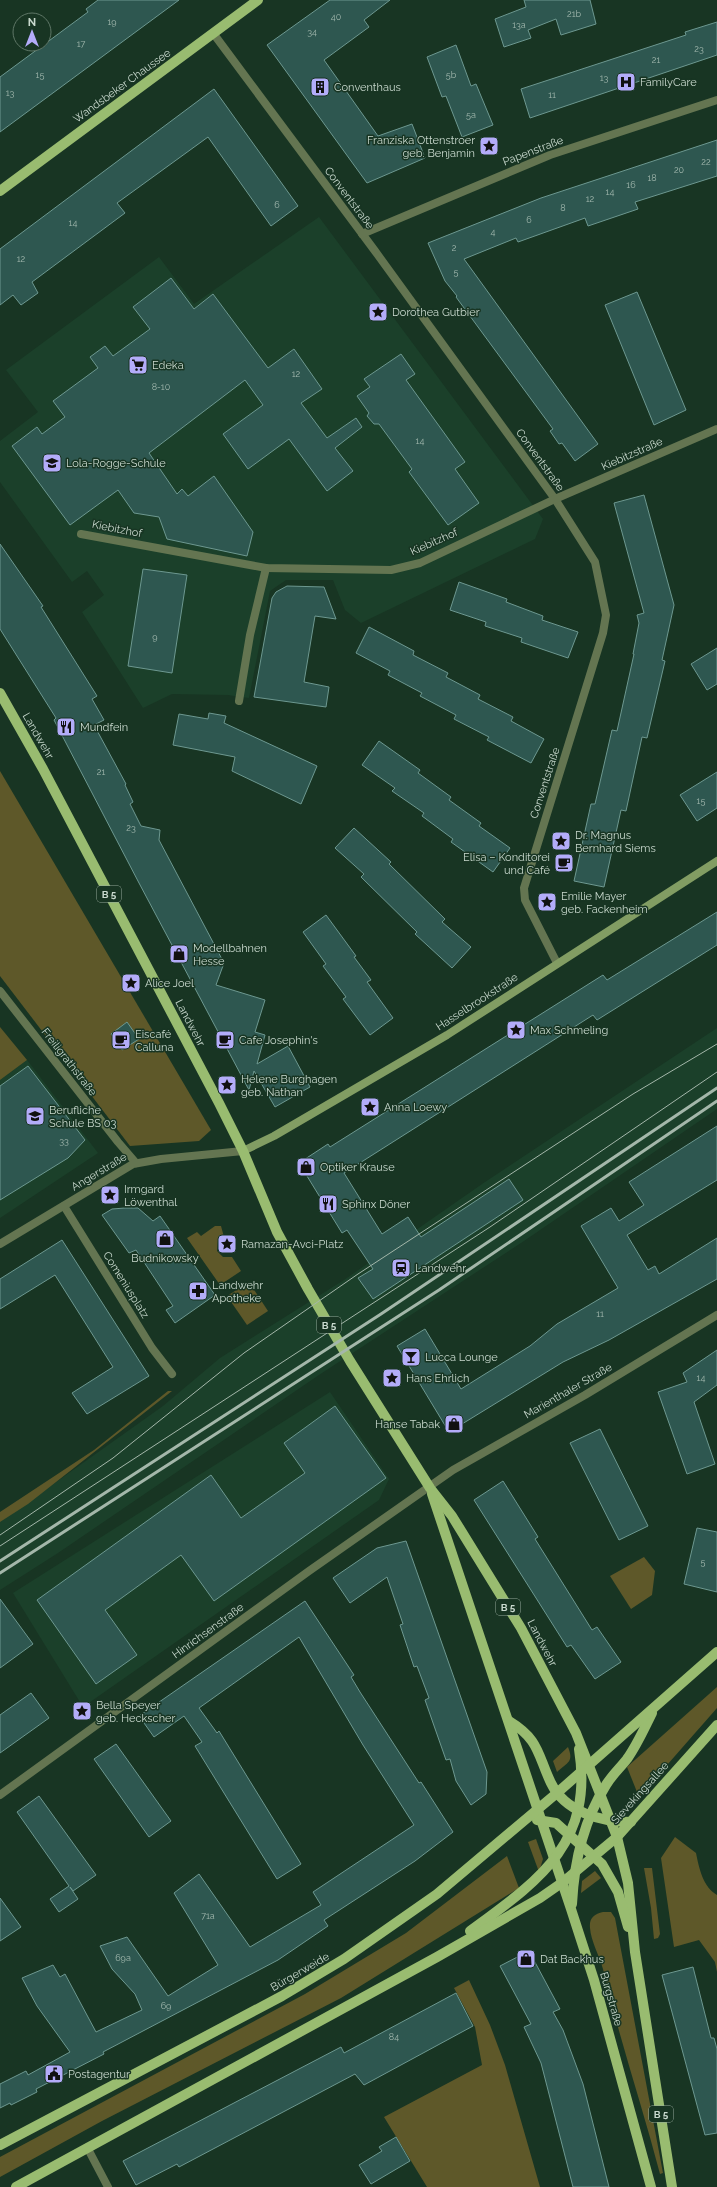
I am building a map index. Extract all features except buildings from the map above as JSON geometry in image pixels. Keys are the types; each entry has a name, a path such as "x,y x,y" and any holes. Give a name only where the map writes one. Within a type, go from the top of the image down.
{"main road":[{"name":"Wandsbeker Chaussee","path":"0,191 258,0"},
{"name":"Landwehr","path":"0,693 43,769 243,1151 277,1232 308,1289 350,1361 430,1488 452,1516 521,1628 576,1733 585,1769 601,1794 617,1837"},
{"name":"Landwehr","path":"430,1488 539,1809"},
{"path":"437,1957 540,1877 555,1858 569,1834 578,1810 585,1769 717,1652"},
{"path":"572,1909 575,1872 581,1844 590,1815 601,1794 627,1758 653,1710"},
{"path":"509,1721 524,1730 538,1748 550,1782 565,1801 578,1810 590,1815 611,1821 631,1822"},
{"name":"Sievekingsallee","path":"563,1882 617,1837 717,1725"},
{"name":"Bürgerweide","path":"0,2145 131,2078 337,1965 437,1894 585,1769"},
{"name":"Burgstraße","path":"539,1809 594,1980 651,2187"},
{"path":"525,1821 542,1819 556,1823 594,1856 609,1873 618,1892 635,1952"},
{"name":"B 5","path":"617,1837 628,1883 635,1952 672,2187"},
{"path":"16,2187 437,1957 528,1905 563,1882"}],"street":[{"name":"Conventstraße","path":"213,33 555,499 595,562 606,615 587,687 524,888 525,900 558,963"},
{"name":"Papenstraße","path":"362,234 550,154 717,100"},
{"name":"Kiebitzstraße","path":"555,499 717,428"},
{"name":"Kiebitzhof","path":"81,534 266,568 391,570 420,563 555,499"},
{"path":"239,701 250,636 266,568"},
{"name":"Hasselbrookstraße","path":"243,1151 274,1136 322,1106 420,1051 717,861"},
{"name":"Freiligrathstraße","path":"0,992 136,1163"},
{"name":"Angerstraße","path":"0,1244 136,1163 243,1151"},
{"name":"Comeniusplatz","path":"64,1206 152,1348 172,1374"},
{"name":"Marienthaler Straße","path":"430,1488 465,1463 585,1395 717,1315"},
{"name":"Hinrichsenstraße","path":"0,1794 309,1571 430,1488"},
{"path":"88,2149 108,2187"}],"shaded area":[{"path":"319,217 543,519 535,539 361,623 345,610 333,580 286,580 270,591 249,698 228,695 172,694 143,708 82,612 104,595 87,571 72,582 0,482 0,441 38,412 6,370 159,257 194,304"},
{"path":"0,771 211,1130 199,1141 130,1146 0,976"},
{"path":"0,1027 27,1060 0,1080"},
{"path":"717,1028 717,1109 524,1241 319,1375 58,1553 0,1590 0,1522 163,1406 220,1358 344,1280 485,1182"},
{"name":"Berufliche Schule BS 03","path":"27,1060 98,1153 0,1218 0,1080"},
{"path":"215,1226 221,1226 224,1237 218,1241 217,1251 223,1257 232,1257 241,1271 220,1285 187,1238 197,1232 201,1236"},
{"path":"249,1282 268,1311 247,1325 227,1296"},
{"path":"168,1391 172,1391 28,1504 0,1522 0,1512 94,1450"},
{"path":"330,1392 389,1479 379,1500 83,1707 13,1593"},
{"path":"644,1557 655,1571 652,1595 631,1609 610,1576"},
{"path":"717,1687 717,1708 639,1797 627,1767"},
{"path":"568,1747 570,1759 567,1764 557,1772 553,1761"},
{"path":"675,1837 696,1853 702,1877 712,1892 717,1895 717,1972 715,1962 699,1940 674,1947 661,1858"},
{"path":"536,1839 543,1859 539,1872 528,1842"},
{"path":"507,1856 519,1888 341,1998 102,2121 0,2177 0,2157 305,1994 406,1933"},
{"path":"644,1868 652,1868 660,1934 658,1938 654,1939 651,1908"},
{"path":"595,1871 601,1878 581,1893 582,1881"},
{"path":"603,1912 611,1912 615,1918 663,2173 660,2174 603,1969 593,1943 590,1922 595,1915"},
{"path":"469,1980 490,2025 505,2065 540,2187 427,2187 384,2117 482,2065 475,2027 454,1988"}],"tram line":[{"path":"0,1535 113,1458 244,1353 358,1274 633,1094 717,1044"},
{"path":"0,1546 490,1227 717,1072"}],"railway":[{"path":"0,1561 381,1314 717,1088"},
{"path":"0,1573 439,1290 717,1101"}],"place":[{"name":"FamilyCare","path":"626,82"},
{"name":"Conventhaus","path":"320,87"},
{"name":"Franziska Ottenstroer geb. Benjamin","path":"489,146"},
{"name":"Dorothea Gutbier","path":"378,312"},
{"name":"Edeka","path":"138,365"},
{"name":"Lola-Rogge-Schule","path":"52,463"},
{"name":"Mundfein","path":"66,727"},
{"name":"Dr. Magnus Bernhard Siems","path":"561,841"},
{"name":"Elisa – Konditorei und Café","path":"564,863"},
{"name":"Emilie Mayer geb. Fackenheim","path":"547,902"},
{"name":"Modellbahnen Hesse","path":"179,954"},
{"name":"Alice Joel","path":"131,983"},
{"name":"Max Schmeling","path":"516,1030"},
{"name":"Eiscafé Calluna","path":"121,1040"},
{"name":"Cafe Josephin's","path":"225,1040"},
{"name":"Helene Burghagen geb. Nathan","path":"227,1085"},
{"name":"Anna Loewy","path":"370,1107"},
{"name":"Berufliche Schule BS 03","path":"35,1116"},
{"name":"Optiker Krause","path":"306,1167"},
{"name":"Irmgard Löwenthal","path":"110,1195"},
{"name":"Sphinx Döner","path":"328,1204"},
{"name":"Budnikowsky","path":"165,1239"},
{"name":"Ramazan-Avci-Platz","path":"227,1244"},
{"name":"Landwehr","path":"401,1268"},
{"name":"Landwehr Apotheke","path":"198,1291"},
{"name":"Lucca Lounge","path":"411,1357"},
{"name":"Hans Ehrlich","path":"392,1378"},
{"name":"Hanse Tabak","path":"454,1424"},
{"name":"Bella Speyer geb. Heckscher","path":"82,1711"},
{"name":"Dat Backhus","path":"526,1959"},
{"name":"Postagentur","path":"54,2074"}]}
